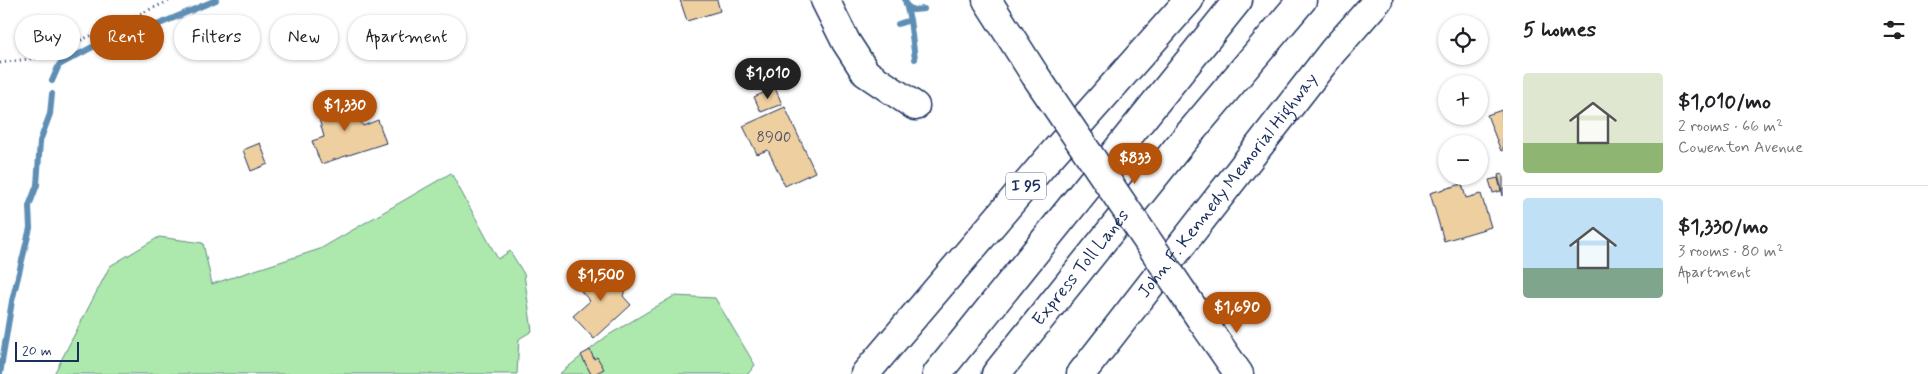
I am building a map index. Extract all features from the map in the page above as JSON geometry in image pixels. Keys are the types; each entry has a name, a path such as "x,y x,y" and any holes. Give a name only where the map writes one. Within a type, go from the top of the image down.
{"main road":[{"path":"824,0 846,42 866,73 915,106"},
{"path":"986,0 1035,76 1239,374"},
{"name":"I 95","path":"865,374 1048,159 1189,0"},
{"path":"937,374 1238,0"},
{"name":"Express Toll Lanes","path":"996,374 1178,147 1302,0"},
{"name":"John F. Kennedy Memorial Highway","path":"1081,374 1333,51 1378,0"}],"path":[{"path":"0,63 42,56 171,0"}],"green space":[{"path":"451,173 498,259 510,251 524,274 532,331 519,339 517,374 54,374 110,266 159,237 203,243 212,284 320,249"},
{"path":"674,296 715,298 755,365 748,374 559,374 607,336"}],"building":[{"path":"680,0 717,0 720,11 687,21"},
{"path":"775,88 782,104 761,112 754,97"},
{"path":"349,96 363,126 378,120 386,143 321,164 312,141 324,137 316,108"},
{"path":"785,107 815,172 785,186 768,150 757,154 743,126"},
{"path":"1502,110 1503,150 1501,151 1488,118 1488,115"},
{"path":"260,143 268,164 251,171 243,150"},
{"path":"1503,174 1503,196 1498,175"},
{"path":"1498,178 1501,191 1493,193 1489,180"},
{"path":"1462,185 1466,198 1481,194 1491,227 1444,241 1430,193"},
{"path":"604,265 617,280 613,284 616,287 619,284 625,290 623,296 631,305 594,339 573,316 590,301 578,288"},
{"path":"590,350 594,359 597,357 604,369 594,374 591,374 581,355"}],"waterway":[{"path":"52,81 59,65 98,44 143,31 216,0"},
{"path":"905,0 910,20 915,59"},
{"path":"907,6 913,10 924,9"},
{"path":"898,24 910,20"},
{"path":"0,374 12,301 30,228 29,206 37,185 40,141 50,114 52,94"}]}
